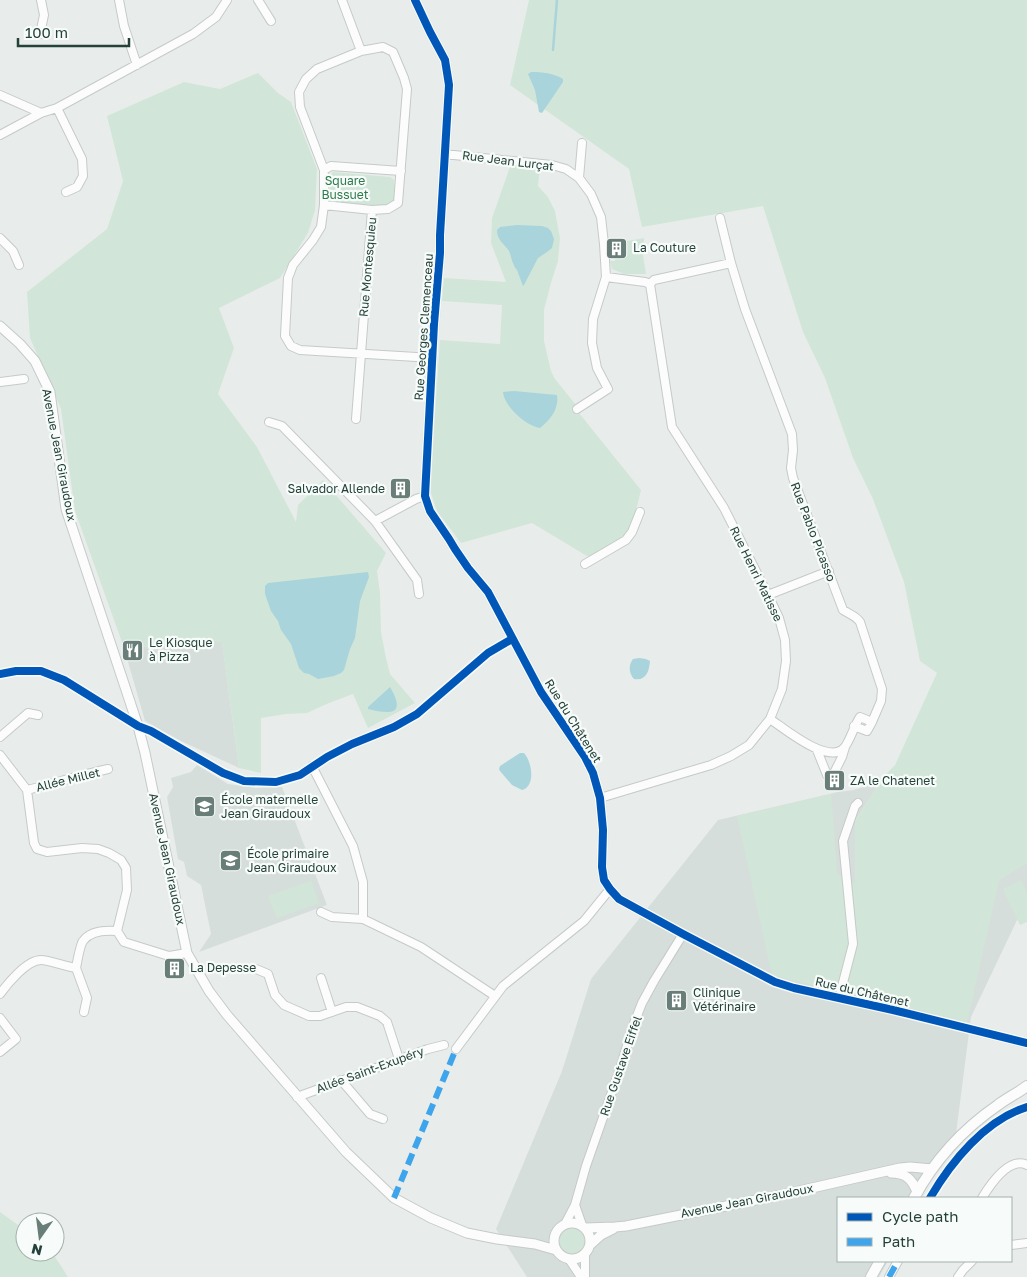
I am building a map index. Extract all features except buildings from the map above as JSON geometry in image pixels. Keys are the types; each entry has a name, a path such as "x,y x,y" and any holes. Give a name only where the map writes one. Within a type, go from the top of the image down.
{"main road":[{"path":"916,1195 932,1169 958,1138 998,1104 1024,1090"},
{"path":"871,1277 879,1262"}],"street":[{"path":"40,34 44,16 41,0"},
{"path":"119,0 124,26 137,65"},
{"path":"0,135 41,113 57,108 193,34 216,17 227,0"},
{"path":"258,0 271,21"},
{"path":"342,0 361,51 318,69 306,79 299,92 300,107 324,170 324,206 321,227 293,265 288,278 285,336 291,346 300,350 433,358"},
{"name":"Rue Georges Clemenceau","path":"415,0 445,60 449,85 425,496 430,511 468,568 488,592 512,639"},
{"name":"Rue Montesquieu","path":"356,420 372,210 388,209 398,203 407,89 393,52 383,47 361,51"},
{"path":"0,95 41,113"},
{"path":"57,108 82,159 83,176 77,187 66,192"},
{"path":"579,178 582,143"},
{"name":"Rue Jean Lurçat","path":"445,155 566,168 579,178 591,194 601,217 606,277 593,319 592,343 597,368 608,389 577,409"},
{"path":"324,170 332,166 401,171"},
{"path":"324,206 372,210"},
{"name":"Rue Pablo Picasso","path":"720,218 745,309 792,434 791,468 793,478 843,610 857,618 860,622 882,689 881,700 872,722 860,717 854,726 833,775 827,775 817,750"},
{"path":"0,238 13,250 20,265"},
{"path":"606,277 648,283 654,280 731,263"},
{"name":"Rue Henri Matisse","path":"600,798 711,765 748,745 770,719 782,689 786,661 785,640 779,618 768,595 724,508 672,428 648,283"},
{"name":"Avenue Jean Giraudoux","path":"0,326 36,361 50,392 66,509 146,752 187,953 209,991 227,1015 346,1152 394,1198 431,1218 467,1233 535,1244 556,1250"},
{"path":"0,382 24,379"},
{"path":"269,422 282,426 375,521 417,580 419,594"},
{"path":"375,521 425,496"},
{"path":"584,564 626,540 632,532 640,512"},
{"path":"768,595 828,571"},
{"path":"0,674 16,671 41,671 64,680 138,726 151,731 223,773 244,780 276,782 300,775 327,757 417,714 488,653 512,639"},
{"name":"Rue du Châtenet","path":"512,639 541,692 585,757 592,773 600,798 604,880 619,899 775,982 1027,1044"},
{"path":"0,738 28,713 38,715"},
{"path":"770,719 817,750 830,753 838,752 845,747"},
{"path":"0,755 27,790 34,843 37,849 47,852 82,848 98,849 121,860 126,868 127,890 117,931 124,942 169,956 187,953"},
{"path":"312,766 353,846 363,882 363,919"},
{"name":"Allée Millet","path":"27,790 108,769"},
{"path":"839,998 852,944 843,841 858,802"},
{"path":"456,1049 503,986 584,922 610,889"},
{"path":"320,912 332,917 363,919 421,947 495,996"},
{"path":"84,1012 87,998 76,968 83,942 91,935 106,930 117,931"},
{"name":"Rue Gustave Eiffel","path":"565,1224 575,1205 586,1166 642,1003 683,934"},
{"path":"0,994 8,982 30,963 41,960 76,968"},
{"path":"256,969 268,974 275,995 284,1004 309,1016 320,1016 346,1007 357,1007 380,1016 386,1022 399,1060"},
{"path":"321,978 332,1012"},
{"path":"0,1018 16,1039 0,1052"},
{"name":"Allée Saint-Exupéry","path":"297,1097 428,1049 444,1045"},
{"path":"341,1080 370,1114 383,1119"},
{"path":"931,1197 965,1149 998,1120 1016,1110 1027,1107"},
{"path":"983,1197 993,1180 1011,1165 1022,1162 1027,1165"},
{"name":"Avenue Jean Giraudoux","path":"583,1226 615,1227 781,1195 900,1168 932,1169"},
{"name":"Avenue Jean Giraudoux","path":"879,1174 898,1173 907,1176 913,1182 916,1195"},
{"path":"575,1205 583,1226 590,1236 590,1245 585,1254 583,1277"},
{"path":"583,1226 575,1222 565,1224 558,1228 554,1238 556,1250 569,1259 583,1277"},
{"name":"Avenue Jean Giraudoux","path":"590,1245 601,1235 615,1227"},
{"path":"535,1244 555,1233"},
{"path":"1012,1245 1027,1243"},
{"path":"569,1259 575,1259 585,1254"},
{"path":"889,1277 897,1262"},
{"path":"958,1277 971,1262"}],"shaded area":[{"path":"222,641 239,768 181,741 145,721 124,648"},
{"path":"197,765 228,784 256,788 282,787 327,905 199,952 211,934 201,885 187,876 184,862 178,859 167,797 173,787 171,778 191,772"},
{"path":"887,773 855,821 1027,816 1027,899 971,1017 956,1134 922,1197 837,1197 837,1262 887,1262 879,1277 527,1277 496,1229 562,1071 591,979 718,820 854,790 873,784"}],"green space":[{"path":"529,0 1027,0 1027,863 999,880 967,1022 772,975 737,816 831,794 837,874 855,884 855,821 887,773 895,765 937,673 920,661 904,582 873,499 853,458 825,378 803,332 763,206 642,227 629,169 510,85"},
{"path":"258,73 278,93 291,102 317,169 315,210 308,233 280,278 219,308 234,348 218,394 257,447 296,522 298,505 323,480 386,553 377,571 380,593 381,632 386,658 390,674 415,703 368,728 353,694 307,713 261,718 261,773 239,768 222,642 124,648 75,511 61,409 30,338 27,292 107,229 123,181 107,116 184,82 220,89"},
{"path":"511,164 540,168 538,186 548,197 555,211 560,238 558,261 544,310 544,341 551,371 555,379 576,405 579,413 641,490 633,523 626,535 591,557 532,523 461,543 437,511 430,490 440,340 500,344 502,305 442,301 444,278 506,282 491,243 492,218"},
{"name":"Square Bussuet","path":"333,172 390,177 394,180 394,202 387,206 331,201 328,196 329,176"},
{"path":"644,238 643,255 646,274 624,274 612,269 610,261 615,261 615,243"},
{"path":"1021,880 1027,892 1027,922 1020,925 1003,889"},
{"path":"311,881 319,903 277,918 268,896"},
{"path":"0,1212 15,1223 15,1262 58,1262 68,1277 0,1277"},
{"path":"567,1229 577,1229 584,1236 584,1246 577,1253 567,1253 560,1246 560,1236"}],"water":[{"path":"531,72 548,73 563,79 563,82 542,113 539,112 535,90 528,74"},
{"path":"517,225 548,228 554,239 552,248 538,258 523,286 509,251 497,234 497,230 500,227"},
{"path":"514,391 557,395 557,405 548,421 540,428 528,424 522,419 511,409 504,397 503,392"},
{"path":"368,572 369,577 360,601 355,638 344,670 334,676 318,679 304,673 299,668 291,644 271,611 265,594 265,586 268,583"},
{"path":"639,658 650,661 649,669 641,679 634,679 630,672 630,664 633,659"},
{"path":"390,687 397,703 394,710 384,712 368,709 368,707"},
{"path":"520,753 524,753 527,757 531,768 529,784 522,790 512,785 499,769 500,766"}],"waterway":[{"path":"553,50 557,0"}],"marked path":[{"path":"394,1198 456,1049"},
{"path":"889,1277 897,1262"}],"cycle path":[{"path":"415,0 445,60 449,85 425,496 430,511 468,568 488,592 541,692 585,757 593,773 600,798 604,880 619,899 775,982 1027,1043"},
{"path":"0,674 16,671 41,671 64,680 138,726 151,731 223,773 244,781 276,782 300,775 327,757 352,744 394,727 417,714 488,653 512,639"},
{"path":"931,1197 948,1170 983,1132 1012,1113 1027,1107"}],"place":[{"name":"La Couture","path":"617,248"},
{"name":"Salvador Allende","path":"401,489"},
{"name":"Le Kiosque à Pizza","path":"133,650"},
{"name":"ZA le Chatenet","path":"834,781"},
{"name":"École maternelle Jean Giraudoux","path":"205,807"},
{"name":"École primaire Jean Giraudoux","path":"231,861"},
{"name":"La Depesse","path":"174,968"},
{"name":"Clinique Vétérinaire","path":"677,1000"}]}
